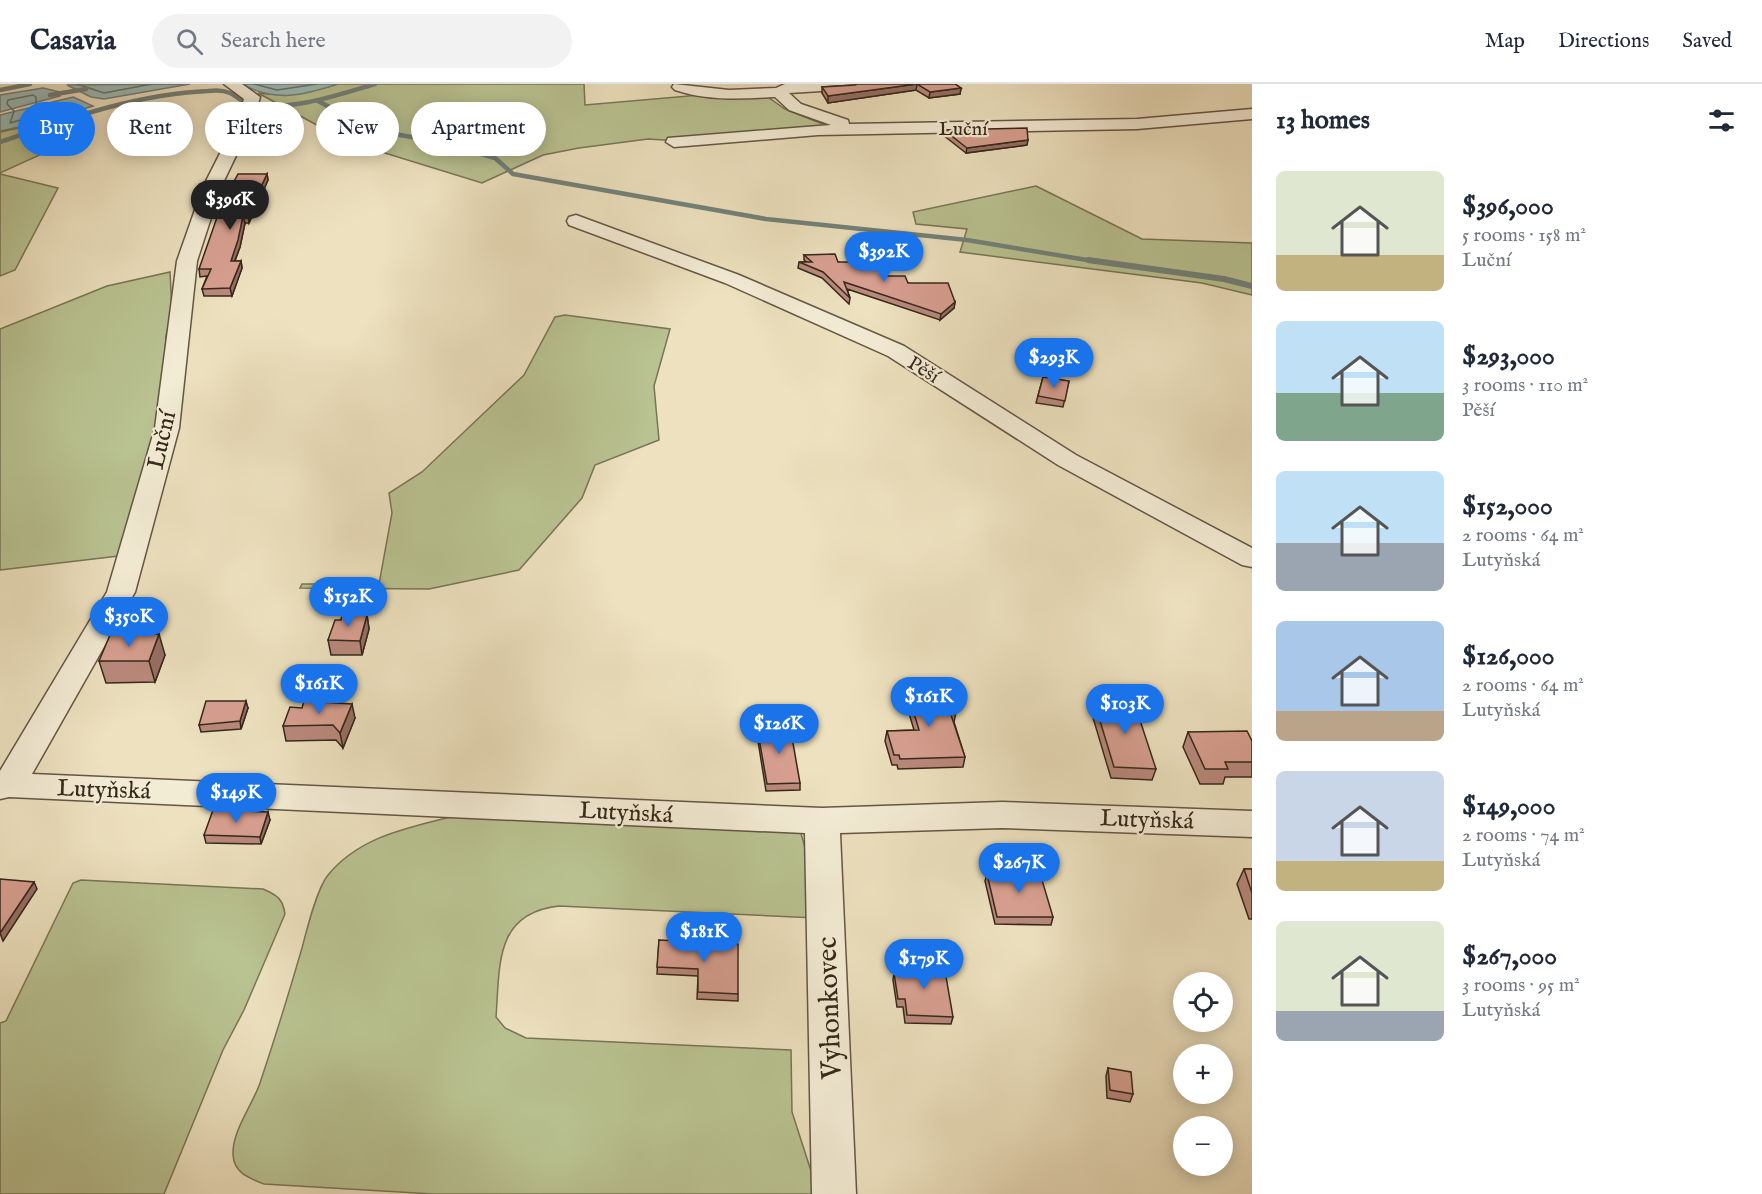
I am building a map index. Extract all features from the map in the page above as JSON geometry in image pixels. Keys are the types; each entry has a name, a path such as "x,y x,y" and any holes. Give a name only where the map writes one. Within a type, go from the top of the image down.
{"street":[{"name":"Luční","path":"4,786 120,592 166,428 187,261 212,187 246,118 252,97 232,84"},
{"path":"680,87 694,93 724,95 779,92 790,87 854,84"},
{"path":"779,92 795,107 833,121 866,127"},
{"name":"Luční","path":"674,142 866,127 1021,128 1125,125 1252,114"},
{"name":"Pěší","path":"576,221 732,279 896,351 1066,460 1252,559"},
{"name":"Lutyňská","path":"4,786 341,798 822,821 1002,815 1252,824"},
{"name":"Vyhonkovec","path":"822,821 834,1194"}],"green space":[{"path":"338,84 584,84 585,105 758,90 785,109 820,123 840,128 680,141 648,139 546,154 546,102 411,102 411,156 541,156 482,183 395,156 399,156 399,102 316,102 316,125 304,118 304,102 274,102 258,93 299,93"},
{"path":"18,128 18,156 37,156 0,173 0,132"},
{"path":"0,174 58,188 15,270 0,276"},
{"path":"1036,186 1142,239 1252,243 1252,295 1202,283 960,252 967,229 916,224 913,212"},
{"path":"170,272 172,310 166,336 163,419 127,555 0,570 0,329 107,286"},
{"path":"565,315 670,329 654,386 659,440 595,465 582,498 519,570 429,589 300,588 302,584 379,584 392,513 389,493 422,472 524,375 555,317"},
{"path":"454,816 800,830 809,862 815,918 559,906 538,911 522,919 512,931 505,945 498,979 496,1017 505,1028 526,1038 791,1050 792,1112 811,1171 813,1194 433,1194 264,1184 239,1171 233,1155 236,1137 257,1092 313,909 324,881 341,862 370,842 402,830"},
{"path":"81,880 263,889 272,893 283,905 285,914 244,1010 223,1050 164,1194 0,1194 0,1023 6,1021 73,883"}],"water":[{"path":"190,84 104,99 91,97 67,85"},
{"path":"242,84 338,84 301,94 278,95 266,94"},
{"path":"43,88 60,92 60,96 38,102 18,102 18,107 0,112 0,95"},
{"path":"73,97 84,102 53,102"},
{"path":"18,111 18,127 0,131 0,115"}],"building":[{"path":"857,84 917,84 828,96 822,87"},
{"path":"917,84 955,84 961,88 930,92"},
{"path":"1027,128 1028,140 967,148 944,130"},
{"path":"238,174 267,174 248,215 243,216 231,261 241,261 230,288 202,289 211,269 199,269 221,206"},
{"path":"835,254 838,262 860,262 862,269 883,269 886,276 905,276 908,283 948,283 955,302 941,314 844,282 850,298 823,272 799,262 812,262 804,255"},
{"path":"1043,377 1069,381 1065,401 1038,396"},
{"path":"342,615 367,615 360,641 328,640 335,620 341,620"},
{"path":"159,634 149,661 99,661 110,635"},
{"path":"947,689 956,712 950,712 965,757 900,759 899,755 894,755 887,731 919,730 907,690"},
{"path":"206,701 246,701 240,721 199,725"},
{"path":"304,701 352,704 340,733 333,725 283,726 290,707 302,708"},
{"path":"1094,701 1134,702 1156,769 1114,767"},
{"path":"790,726 800,783 767,784 757,727"},
{"path":"1247,731 1252,741 1252,762 1225,762 1228,769 1205,769 1188,732"},
{"path":"213,810 268,812 260,837 204,835"},
{"path":"1244,869 1252,869 1252,893"},
{"path":"1005,870 1039,870 1053,917 997,917 987,874 1006,873"},
{"path":"0,879 34,882 0,933"},
{"path":"659,940 738,944 738,994 698,992 698,969 657,967"},
{"path":"904,964 944,965 953,1017 907,1015 905,999 898,999 894,973 905,973"},
{"path":"1108,1068 1131,1072 1133,1094 1110,1090"}],"waterway":[{"path":"0,90 30,84"},
{"path":"0,142 102,109 155,97 225,91 247,103 282,106 313,101 375,84"},
{"path":"50,95 86,89"},
{"path":"318,101 352,119 381,126 400,135 440,142 495,158 513,174 766,219 967,240 1099,262"},
{"path":"1088,260 1224,279 1252,286"}]}
